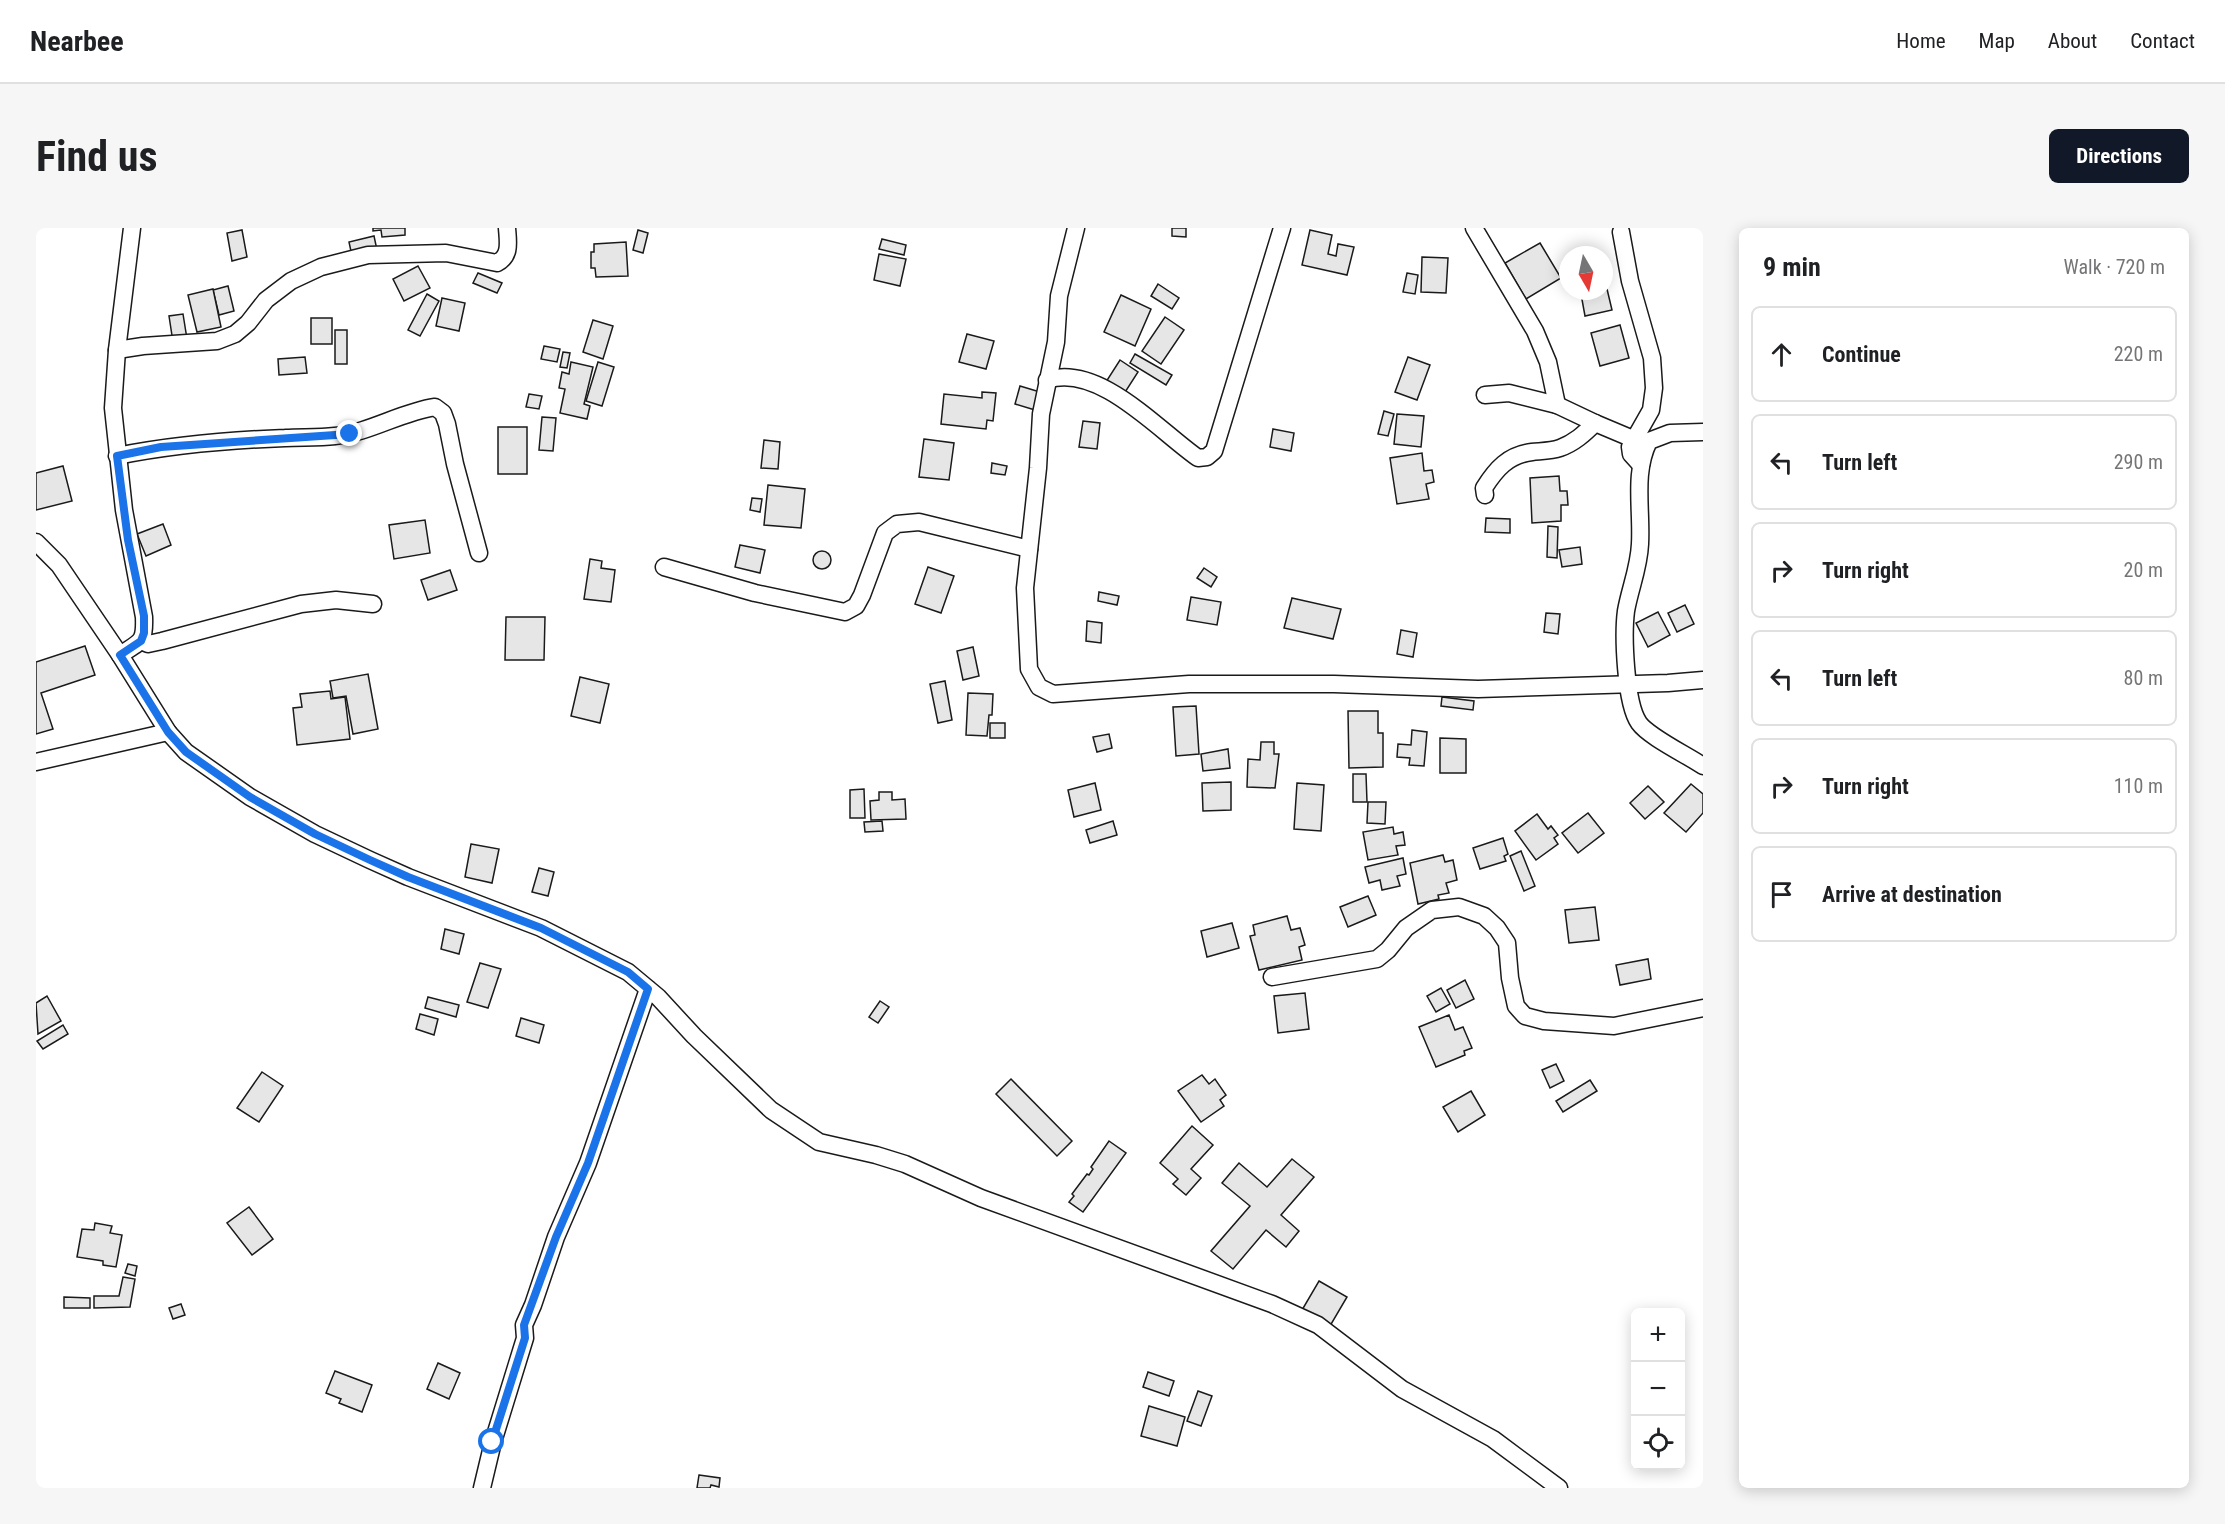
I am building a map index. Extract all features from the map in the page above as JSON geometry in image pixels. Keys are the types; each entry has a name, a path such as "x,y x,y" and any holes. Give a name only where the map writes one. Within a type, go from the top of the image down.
{"street":[{"path":"120,655 141,641 144,633 144,616 128,540 112,408 132,228"},
{"path":"117,350 217,341 235,334 248,323 266,300 291,281 321,267 368,255 446,253 497,263 507,254 507,228"},
{"path":"1076,228 1059,296 1056,342 1041,414 1038,468 1025,588 1029,669 1039,687 1053,694 1189,684 1334,684 1478,689 1703,680"},
{"path":"1047,380 1059,376 1081,379 1101,388 1140,411 1198,458 1207,457 1214,451 1282,228"},
{"path":"1474,228 1534,331 1548,362 1557,405"},
{"path":"1621,232 1630,281 1652,358 1654,388 1651,411 1630,447 1631,454 1641,465"},
{"path":"1485,395 1509,393 1557,405 1633,439"},
{"path":"117,456 161,447 341,435 420,409 435,407 443,413 447,424 455,464 479,553"},
{"path":"1485,495 1484,488 1495,470 1510,459 1527,453 1557,449 1571,443 1595,423"},
{"path":"1703,432 1670,433 1649,441 1643,453 1638,502 1640,542 1638,570 1624,627 1628,684 1638,723 1703,766"},
{"path":"664,567 755,593 845,612 856,606 885,533 897,524 919,522 1029,549"},
{"path":"36,542 59,565 120,655 168,732 186,752 250,797 315,834 408,877 541,928 628,972 771,1110 819,1142 905,1164 981,1198 1272,1304 1318,1325 1402,1389 1493,1439 1559,1488"},
{"path":"141,641 148,644 162,641 301,604 336,600 373,604"},
{"path":"36,762 168,732"},
{"path":"1272,976 1377,959 1388,950 1406,928 1432,910 1459,907 1484,916 1497,928 1507,944 1510,978 1516,1006 1525,1016 1544,1021 1614,1026 1703,1008"},
{"path":"482,1488 492,1442 525,1338 524,1325 556,1237 588,1163 648,989"}],"building":[{"path":"373,228 405,228 405,235 382,237 381,230 373,231"},
{"path":"1172,228 1186,228 1186,237 1172,236"},
{"path":"242,230 247,257 232,261 227,233"},
{"path":"638,230 648,233 643,253 633,250"},
{"path":"1310,230 1332,235 1328,254 1336,256 1338,244 1354,247 1347,275 1302,265"},
{"path":"374,236 377,250 352,256 349,242"},
{"path":"882,239 906,245 904,255 879,249"},
{"path":"626,242 628,276 596,277 595,268 591,268 591,252 594,252 594,244"},
{"path":"1540,243 1559,275 1559,279 1526,299 1505,263"},
{"path":"879,254 906,259 900,286 874,280"},
{"path":"1422,257 1448,258 1446,293 1421,292"},
{"path":"418,266 430,288 404,301 393,279"},
{"path":"478,273 502,283 497,293 473,283"},
{"path":"1407,273 1418,275 1415,294 1403,292"},
{"path":"1158,284 1179,298 1172,309 1151,296"},
{"path":"228,286 234,311 219,315 213,290"},
{"path":"213,289 221,327 197,332 188,295"},
{"path":"427,294 439,301 420,336 408,330"},
{"path":"1121,295 1151,309 1135,346 1104,332"},
{"path":"442,298 465,303 459,331 436,326"},
{"path":"1582,300 1610,300 1612,310 1585,316"},
{"path":"183,314 187,339 173,342 169,316"},
{"path":"1165,317 1184,330 1161,364 1142,351"},
{"path":"311,318 332,318 332,344 311,344"},
{"path":"593,320 613,326 603,359 583,352"},
{"path":"1620,325 1629,358 1600,366 1591,333"},
{"path":"335,330 347,330 347,364 335,364"},
{"path":"967,334 994,341 986,369 959,362"},
{"path":"544,346 560,349 557,362 541,359"},
{"path":"563,352 570,353 567,368 560,367"},
{"path":"1135,354 1172,375 1166,385 1130,363"},
{"path":"305,357 307,373 279,375 278,359"},
{"path":"1408,357 1430,365 1417,400 1395,392"},
{"path":"1120,360 1138,372 1122,397 1104,385"},
{"path":"571,362 593,367 584,404 590,406 587,419 560,413 565,389 559,388 562,372 569,374"},
{"path":"598,362 614,367 602,406 586,401"},
{"path":"1020,386 1040,392 1035,410 1015,404"},
{"path":"982,392 996,393 993,421 987,420 986,429 941,424 944,394 982,398"},
{"path":"529,394 542,396 539,409 526,407"},
{"path":"1384,411 1394,414 1388,436 1378,434"},
{"path":"1397,414 1424,416 1421,447 1394,444"},
{"path":"542,417 556,418 553,451 539,450"},
{"path":"1083,421 1100,423 1097,449 1079,447"},
{"path":"498,427 527,427 527,474 498,474"},
{"path":"1273,429 1294,433 1291,451 1270,447"},
{"path":"924,439 954,443 949,480 919,477"},
{"path":"764,440 780,442 778,469 761,468"},
{"path":"1422,453 1424,471 1432,470 1434,482 1426,484 1429,499 1397,504 1390,458"},
{"path":"992,463 1007,466 1005,475 991,473"},
{"path":"63,466 72,501 36,510 36,473"},
{"path":"1559,476 1560,491 1567,491 1568,505 1561,505 1561,521 1532,523 1530,478"},
{"path":"768,485 805,489 801,528 764,525"},
{"path":"752,498 762,499 760,512 750,510"},
{"path":"1486,518 1510,519 1510,533 1485,532"},
{"path":"425,520 430,553 394,559 389,525"},
{"path":"163,524 171,545 146,556 137,534"},
{"path":"1548,526 1558,527 1557,558 1547,557"},
{"path":"740,545 765,550 760,573 735,567"},
{"path":"1580,547 1582,564 1562,567 1559,550"},
{"path":"818,551 826,551 831,556 829,567 818,569 813,564 813,556"},
{"path":"590,559 602,561 601,568 615,570 611,602 584,599"},
{"path":"928,567 954,576 941,613 915,604"},
{"path":"1204,568 1217,577 1211,587 1197,578"},
{"path":"450,570 457,590 428,600 421,580"},
{"path":"1099,592 1119,596 1117,605 1098,601"},
{"path":"1191,597 1221,602 1217,625 1187,620"},
{"path":"1292,598 1341,609 1333,639 1284,628"},
{"path":"1685,605 1694,624 1677,632 1668,613"},
{"path":"1658,612 1670,635 1648,647 1636,623"},
{"path":"1546,613 1560,614 1558,634 1544,632"},
{"path":"506,617 545,617 544,660 505,660"},
{"path":"1087,621 1102,623 1101,643 1086,641"},
{"path":"1401,630 1417,633 1413,657 1397,654"},
{"path":"85,646 95,675 41,693 53,729 36,734 36,662"},
{"path":"973,647 979,676 963,680 957,651"},
{"path":"368,674 378,729 353,734 346,696 333,698 330,681"},
{"path":"580,677 609,684 600,723 571,716"},
{"path":"945,681 952,720 938,723 930,684"},
{"path":"330,691 331,699 345,697 350,739 297,745 293,708 302,707 300,694"},
{"path":"968,693 993,694 992,715 989,715 987,736 966,735"},
{"path":"1442,697 1474,701 1473,710 1441,706"},
{"path":"1196,706 1199,754 1176,756 1173,707"},
{"path":"1348,711 1378,711 1378,733 1383,733 1383,767 1349,768"},
{"path":"990,723 1005,723 1005,738 990,738"},
{"path":"1412,730 1427,732 1424,766 1409,765 1410,758 1397,757 1398,744 1411,745"},
{"path":"1109,734 1112,748 1097,752 1093,737"},
{"path":"1440,738 1466,739 1466,773 1440,773"},
{"path":"1261,742 1274,742 1274,754 1279,754 1275,788 1247,787 1248,759 1260,760"},
{"path":"1228,749 1230,768 1203,771 1201,754"},
{"path":"1353,774 1366,774 1367,802 1353,802"},
{"path":"1231,782 1231,810 1203,811 1202,783"},
{"path":"1095,783 1101,810 1074,817 1068,790"},
{"path":"1297,783 1324,785 1321,831 1294,829"},
{"path":"1691,784 1703,794 1703,813 1686,832 1664,813"},
{"path":"1648,786 1664,802 1645,819 1630,803"},
{"path":"864,789 865,818 850,818 850,790"},
{"path":"879,792 892,792 892,800 905,799 906,819 871,820 870,801 879,800"},
{"path":"1368,802 1386,802 1385,824 1367,823"},
{"path":"1588,813 1604,833 1578,853 1562,833"},
{"path":"1537,814 1548,829 1551,826 1558,835 1554,838 1558,844 1536,860 1515,831"},
{"path":"882,821 883,831 865,832 864,822"},
{"path":"1113,821 1117,835 1090,843 1086,830"},
{"path":"1393,827 1394,834 1403,832 1405,845 1396,846 1398,855 1368,860 1363,832"},
{"path":"1503,838 1508,854 1504,856 1506,861 1480,869 1473,848"},
{"path":"471,844 499,849 492,883 465,877"},
{"path":"1521,851 1535,886 1524,891 1510,856"},
{"path":"1443,855 1445,862 1453,860 1457,880 1446,883 1449,893 1438,895 1439,899 1418,904 1410,863"},
{"path":"1403,858 1406,874 1397,876 1400,886 1382,890 1380,880 1369,883 1365,867"},
{"path":"539,868 554,872 548,896 532,892"},
{"path":"1368,896 1376,915 1348,927 1340,907"},
{"path":"1595,907 1599,940 1569,943 1565,910"},
{"path":"1287,916 1291,930 1300,928 1305,945 1299,947 1302,960 1259,970 1250,936 1255,935 1253,925"},
{"path":"1232,923 1239,948 1207,957 1201,931"},
{"path":"445,929 464,934 459,954 441,949"},
{"path":"1648,959 1651,979 1620,985 1616,965"},
{"path":"480,963 501,969 488,1008 467,1002"},
{"path":"1465,980 1474,999 1456,1008 1447,990"},
{"path":"1441,988 1450,1004 1436,1012 1427,996"},
{"path":"1305,993 1309,1029 1278,1033 1274,996"},
{"path":"47,996 61,1021 38,1034 36,1003"},
{"path":"428,997 459,1005 456,1017 425,1008"},
{"path":"880,1001 889,1007 878,1023 869,1017"},
{"path":"420,1014 438,1019 434,1035 416,1029"},
{"path":"1449,1015 1455,1030 1463,1027 1472,1048 1464,1051 1465,1055 1436,1067 1419,1027"},
{"path":"521,1018 544,1025 539,1043 516,1036"},
{"path":"63,1025 68,1034 43,1049 37,1041"},
{"path":"1556,1064 1564,1081 1550,1088 1542,1070"},
{"path":"262,1072 283,1086 259,1122 237,1108"},
{"path":"1202,1075 1209,1084 1215,1079 1226,1095 1220,1100 1224,1106 1201,1122 1178,1091"},
{"path":"1011,1079 1072,1141 1057,1156 996,1094"},
{"path":"1590,1080 1597,1091 1563,1112 1556,1101"},
{"path":"1471,1091 1485,1115 1458,1132 1443,1107"},
{"path":"1192,1126 1213,1145 1191,1169 1201,1178 1186,1195 1173,1184 1178,1179 1160,1163"},
{"path":"1109,1141 1126,1153 1083,1212 1069,1202 1074,1196 1072,1194 1093,1169 1091,1167"},
{"path":"1292,1159 1314,1177 1281,1215 1299,1231 1286,1247 1266,1230 1233,1269 1211,1251 1250,1206 1222,1183 1239,1163 1267,1187"},
{"path":"249,1207 273,1239 252,1255 227,1223"},
{"path":"95,1223 112,1226 110,1233 122,1235 116,1267 103,1265 103,1261 77,1257 82,1229 94,1230"},
{"path":"128,1264 137,1266 135,1276 125,1273"},
{"path":"123,1277 135,1279 130,1307 94,1308 94,1296 119,1296"},
{"path":"1319,1281 1347,1297 1330,1326 1302,1310"},
{"path":"64,1297 90,1298 90,1308 64,1308"},
{"path":"181,1304 185,1315 173,1319 169,1308"},
{"path":"438,1363 460,1373 449,1399 427,1389"},
{"path":"335,1371 372,1385 362,1412 339,1403 341,1399 326,1393"},
{"path":"1148,1372 1174,1381 1169,1396 1143,1387"},
{"path":"1198,1391 1212,1396 1201,1426 1187,1421"},
{"path":"1149,1406 1185,1417 1177,1446 1141,1436"},
{"path":"699,1475 720,1478 719,1487 711,1485 710,1488 697,1488"}],"route":[{"path":"350,434 333,437 284,438 161,447 117,456 128,540 144,616 144,633 141,641 120,655 168,732 186,752 250,797 315,834 370,860 541,928 628,972 648,989 588,1163 556,1237 524,1325 525,1338 492,1442"}]}
